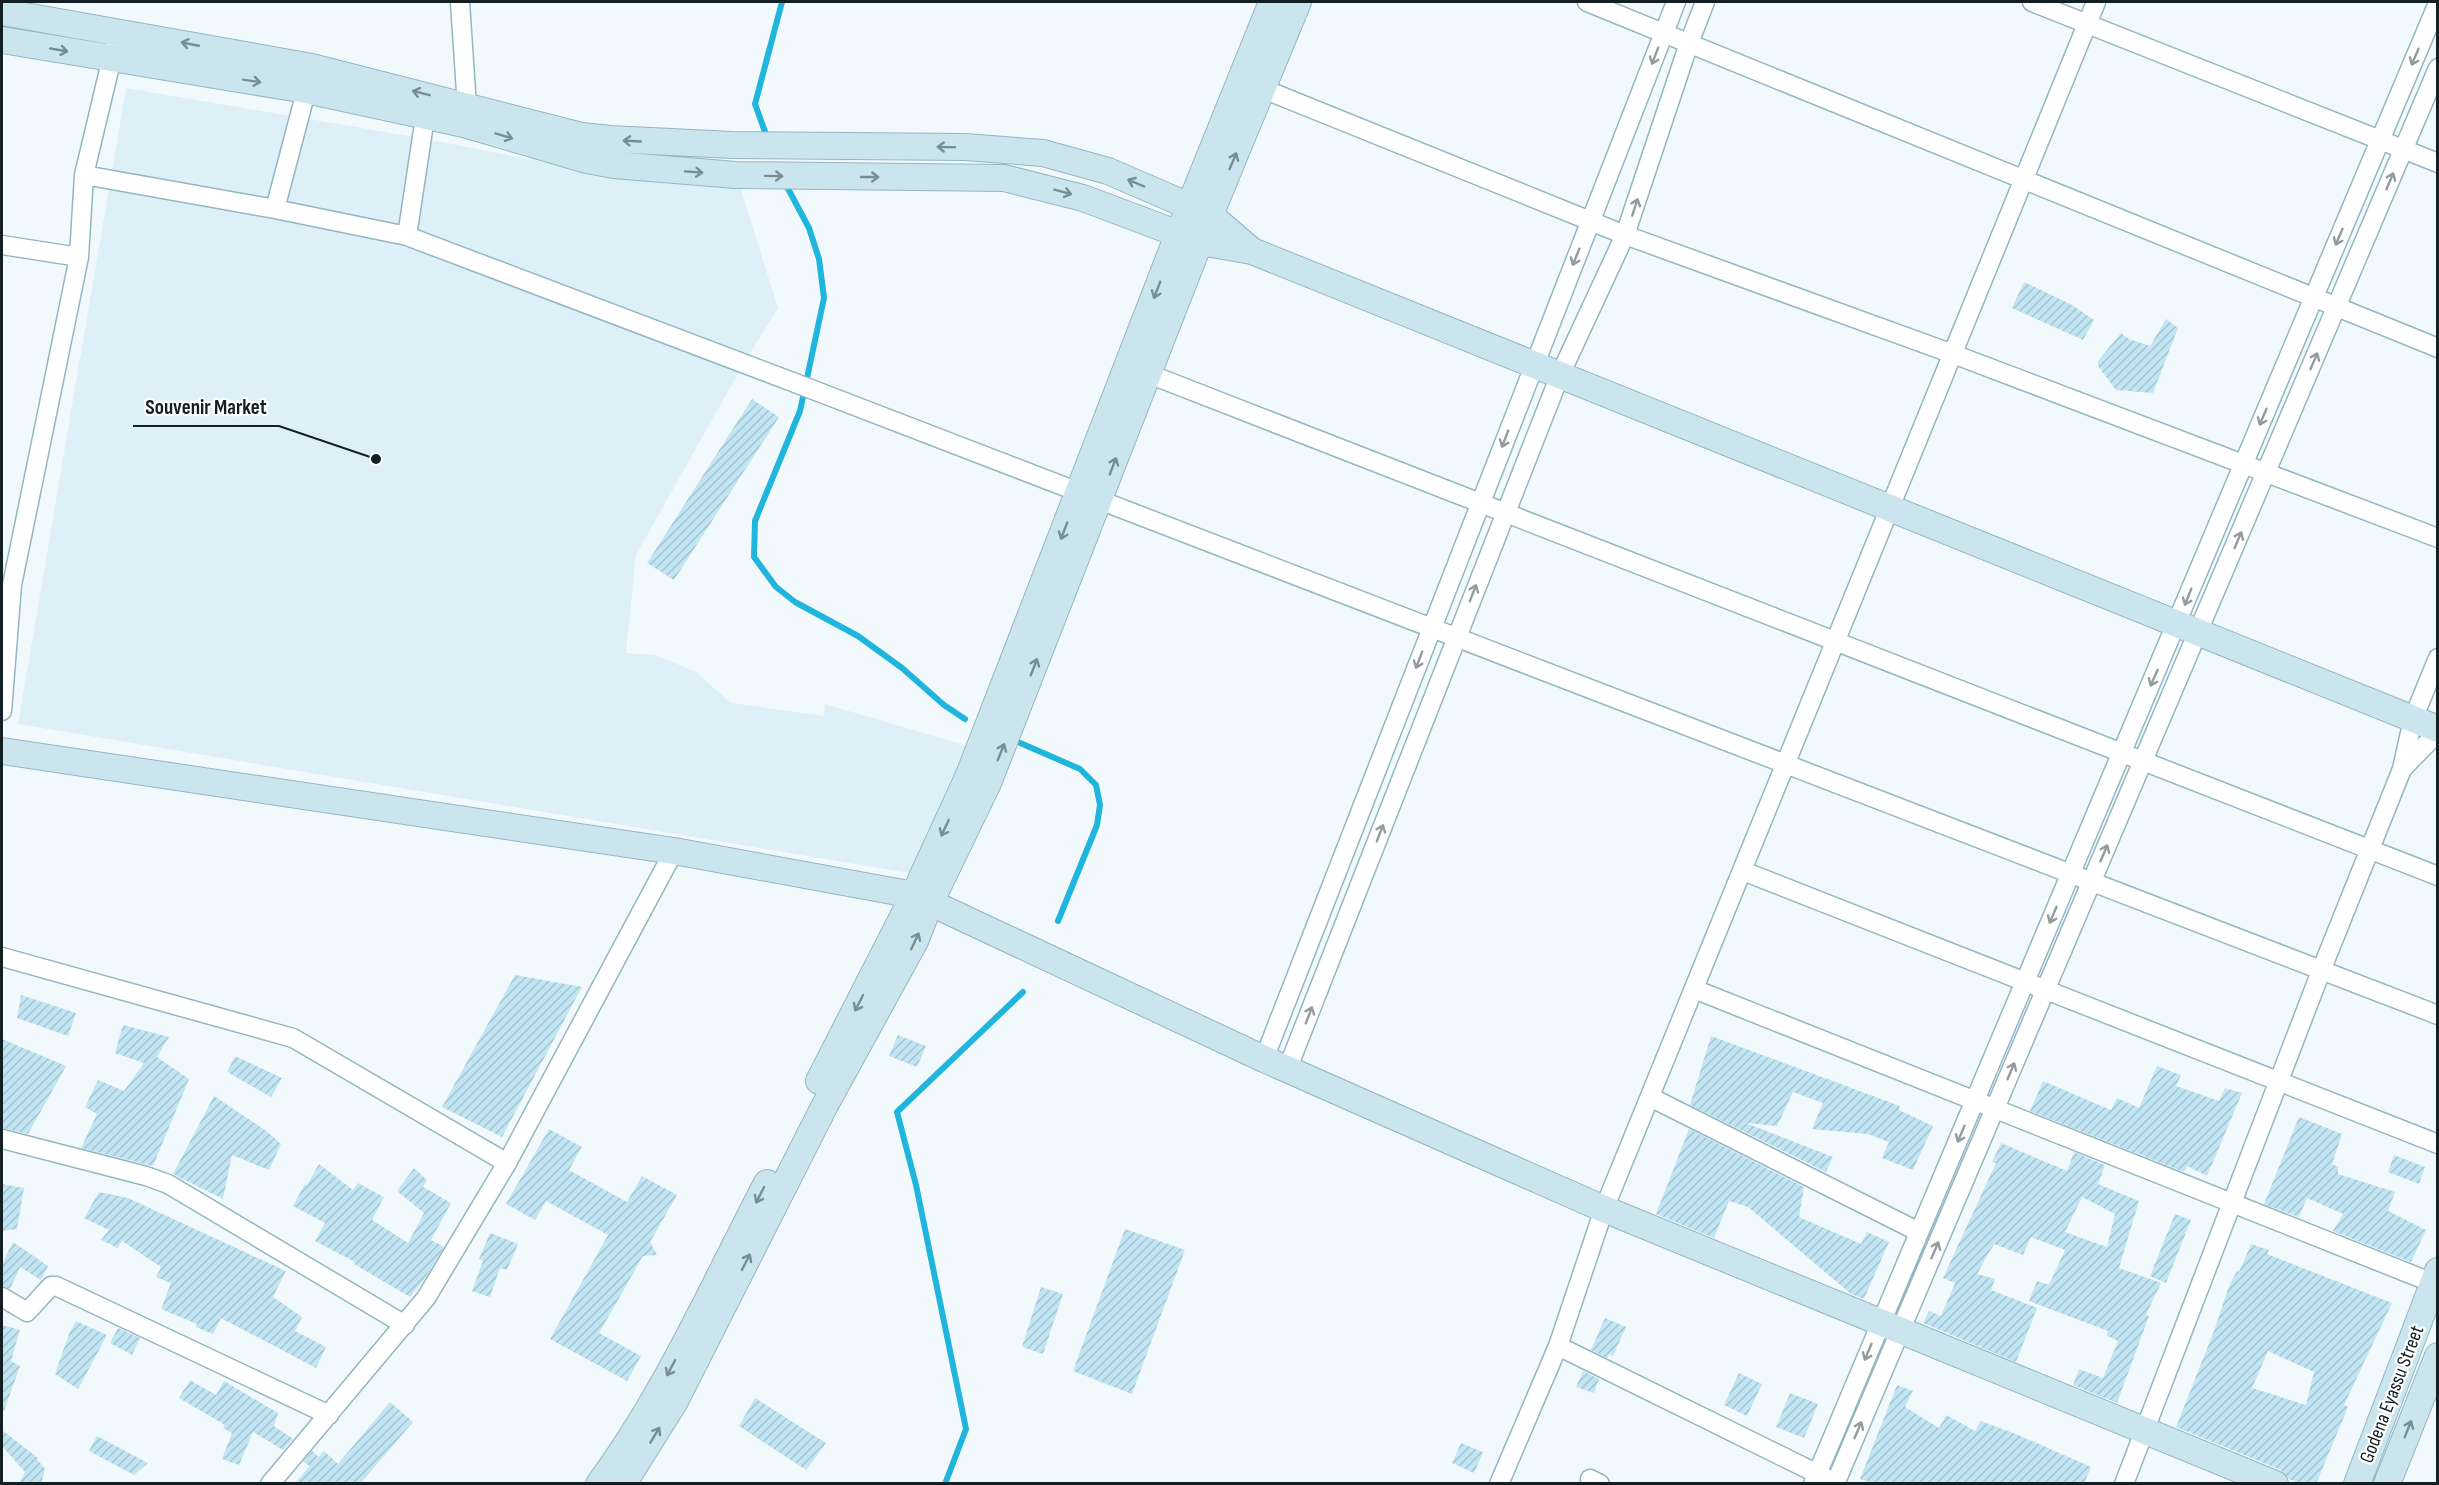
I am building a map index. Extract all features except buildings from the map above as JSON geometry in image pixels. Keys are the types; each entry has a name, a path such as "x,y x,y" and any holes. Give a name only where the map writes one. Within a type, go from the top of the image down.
{"street":[{"path":"460,2 466,115"},
{"path":"1252,84 1272,2"},
{"path":"599,1484 718,1297 915,941 922,899 979,779 1200,211 1252,84 1298,2"},
{"path":"1587,2 2438,348"},
{"path":"1264,1059 1676,2"},
{"path":"1287,1070 1504,513 1560,375 1625,235 1689,43 1705,2"},
{"path":"2032,2 2438,164"},
{"path":"1499,1484 1558,1346 1605,1209 1650,1096 2096,2"},
{"path":"1815,1479 1995,1108 2144,762 2243,464 2438,3"},
{"path":"2,12 117,30 309,78 425,117 466,115 591,137 732,145 965,147 1043,153 1108,171 1200,211 1252,251"},
{"path":"2,711 7,584 79,256 84,176 117,30"},
{"path":"2,40 112,59 309,78 427,94 466,115 605,164 641,169 736,175 1004,178 1083,198 1189,239 1252,251 2438,730 2402,770"},
{"path":"1558,1346 1815,1479 1837,1483 1891,1326 1919,1232 2121,753 2188,628 2266,472 2438,68"},
{"path":"275,209 309,78"},
{"path":"1252,84 1625,235 1953,354 2438,538"},
{"path":"407,236 425,117"},
{"path":"84,176 275,209 407,236 2438,1015"},
{"path":"1089,496 1149,374 1189,239"},
{"path":"2,245 79,256"},
{"path":"1149,374 2438,876"},
{"path":"2124,1484 2321,971 2402,770 2413,719 2438,658"},
{"path":"2,751 674,851 922,899 1287,1070 1605,1209 2275,1484"},
{"path":"270,1484 426,1298 507,1163 674,851"},
{"path":"1743,871 2438,1144"},
{"path":"2,957 293,1038 507,1163"},
{"path":"1694,988 2232,1203 2436,1279"},
{"path":"1650,1096 1919,1232"},
{"path":"2,1139 146,1176 168,1184 405,1325"},
{"name":"Godena Eyassu Street","path":"2357,1484 2436,1279"},
{"path":"2,1297 27,1312 51,1286 56,1286 329,1415"},
{"path":"623,1484 675,1401 718,1297"},
{"name":"Godena Eyassu Street","path":"2387,1484 2438,1356"}],"shaded area":[{"path":"126,88 415,137 612,175 739,183 778,308 744,363 636,555 626,653 655,655 696,672 731,703 824,716 825,704 968,746 931,844 909,873 18,724"}],"waterway":[{"path":"768,140 755,104 782,2"},
{"path":"785,183 809,228 819,259 824,298 800,411 755,521 754,557 776,587 795,602 858,636 902,668 944,705 965,719"},
{"path":"1018,742 1080,769 1096,785 1100,805 1097,825 1058,921"},
{"path":"945,1484 966,1429 916,1185 897,1112 1023,992"}],"place":[{"name":"Souvenir Market","path":"376,459"}]}
